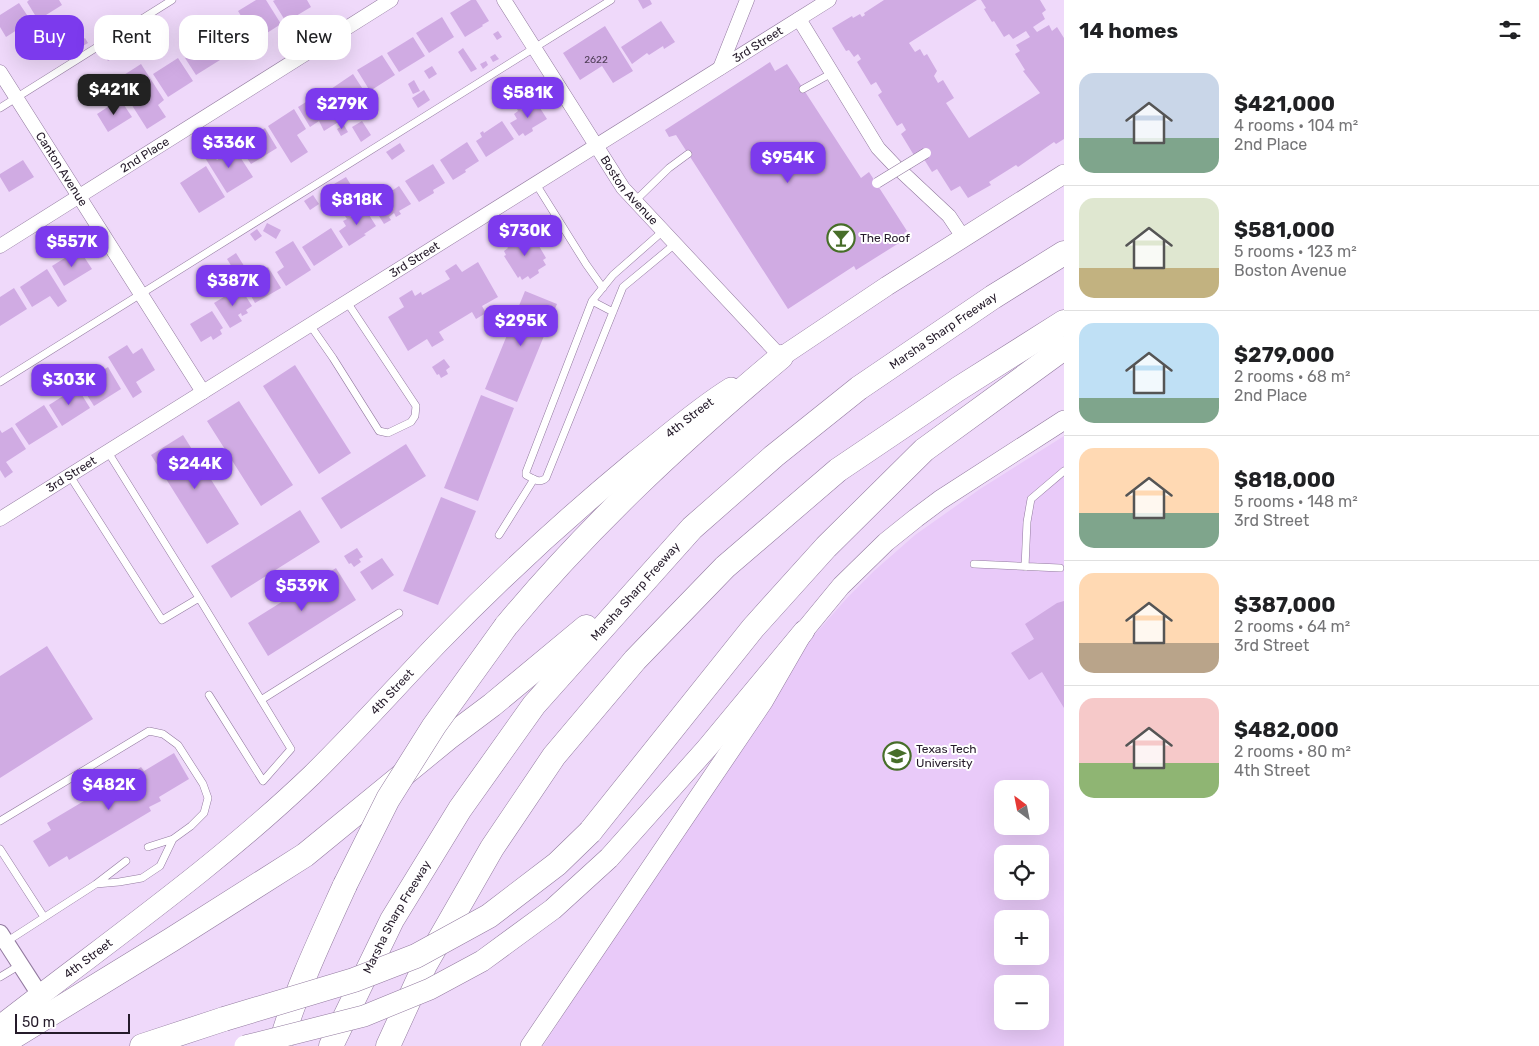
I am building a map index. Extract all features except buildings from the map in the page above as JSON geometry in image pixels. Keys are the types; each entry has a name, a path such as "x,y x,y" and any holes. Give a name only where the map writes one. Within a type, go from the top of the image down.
{"highway":[{"name":"Marsha Sharp Freeway","path":"331,1046 392,920 460,809 534,705 692,528 774,456 859,388 993,297 1064,252"},
{"path":"388,1046 425,965 492,848 554,756 635,660 725,567 838,470 958,389 1064,322"},
{"path":"142,1046 354,980 416,956 489,916 557,864 590,832 753,628 826,547 924,450 1064,348"},
{"path":"280,1046 287,1020 311,960 345,885 388,799 434,726 506,626 573,549 643,479 701,426 782,357"},
{"path":"0,1045 305,855 575,637 692,528"}],"main road":[{"path":"782,357 887,286 1064,174"},
{"name":"4th Street","path":"0,1026 244,837 312,774 438,643 508,574 610,482 725,391 782,357"},
{"path":"245,1046 364,1016 430,989 482,961 545,915 608,858 707,748 841,586 886,542 940,500 1064,420"},
{"path":"530,1046 763,702 804,631"}],"street":[{"name":"2nd Place","path":"0,246 390,0"},
{"name":"Boston Avenue","path":"504,0 623,188 782,357"},
{"path":"720,68 747,0"},
{"name":"3rd Street","path":"0,519 829,0"},
{"path":"799,18 878,148 949,216 964,237"},
{"name":"Canton Avenue","path":"0,72 203,392"},
{"path":"877,183 926,153"},
{"path":"3,937 40,995"}],"lane":[{"path":"0,108 172,0"},
{"path":"0,382 611,0"},
{"path":"803,89 832,73"},
{"path":"635,200 674,164 688,154"},
{"path":"536,184 603,288"},
{"path":"663,231 614,275 592,301 526,475 538,482 546,478 623,287 675,244"},
{"path":"592,301 613,312"},
{"path":"310,325 379,431 388,433 410,422 415,416 416,406 347,302"},
{"path":"108,452 291,748 262,781 210,695"},
{"path":"1025,567 1030,499 1064,470"},
{"path":"70,476 162,620 199,598"},
{"path":"499,535 534,479"},
{"path":"974,564 1060,568"},
{"path":"261,700 399,613"},
{"path":"0,821 149,731 163,734 178,745 203,784 208,798 204,813 191,826 173,839 148,847"},
{"path":"96,884 142,878 160,866 173,839"},
{"path":"0,849 44,917"},
{"path":"3,937 44,917 96,884 126,861"},
{"path":"0,978 21,965"}],"shaded area":[{"name":"Texas Tech University","path":"1064,436 1064,1046 543,1046 792,664 847,598 915,535 980,489"}],"place":[{"name":"The Roof","path":"841,238"},
{"name":"Texas Tech University","path":"897,756"}]}
